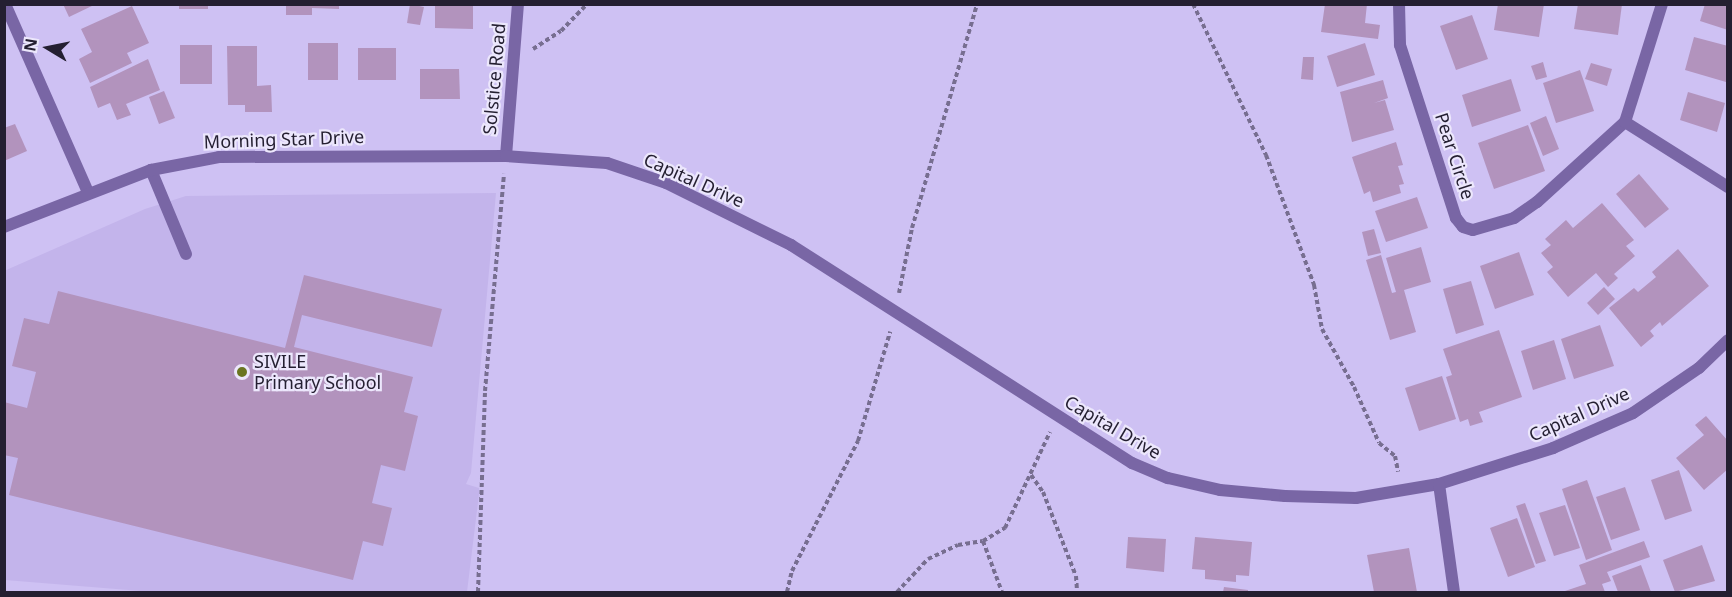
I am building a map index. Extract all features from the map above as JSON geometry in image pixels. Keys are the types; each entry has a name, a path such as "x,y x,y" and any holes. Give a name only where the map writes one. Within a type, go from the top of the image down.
{"street":[{"path":"5,4 88,192"},
{"name":"Solstice Road","path":"506,156 518,4"},
{"name":"Pear Circle","path":"1398,4 1400,45 1456,218 1463,226 1485,229 1514,218 1537,202 1625,122"},
{"path":"1662,4 1625,122 1728,187"},
{"name":"Morning Star Drive","path":"4,227 88,192 150,170 219,157 506,156"},
{"name":"Capital Drive","path":"506,156 607,163 666,183 790,245 896,309 1056,416 1132,463 1168,478 1220,490 1356,498 1439,484 1553,448 1633,413 1699,368 1728,340"},
{"path":"150,170 186,254"},
{"path":"1439,484 1454,592"}],"path":[{"path":"513,63 561,31 587,4"},
{"path":"1192,4 1266,154 1314,285 1322,329 1354,387 1379,443 1395,456 1401,490"},
{"path":"478,592 485,391 506,156"},
{"path":"897,592 928,559 958,545 983,541 1005,528 1056,416"},
{"path":"1031,475 1043,492 1076,576 1077,592"},
{"path":"983,541 1002,592"}],"shaded area":[{"name":"SIVILE Primary School","path":"496,193 471,473 466,484 479,488 467,592 153,592 5,580 4,271 145,209 186,196"}],"building":[{"path":"63,4 96,4 69,17"},
{"path":"179,4 208,4 208,9 179,9"},
{"path":"286,4 339,4 339,9 312,8 312,15 286,15"},
{"path":"410,4 424,7 420,25 407,23"},
{"path":"435,4 473,4 473,29 435,28"},
{"path":"1325,4 1367,4 1365,23 1380,25 1378,39 1321,32"},
{"path":"1498,4 1544,4 1539,37 1494,30"},
{"path":"1578,4 1622,4 1618,35 1574,29"},
{"path":"1705,4 1728,4 1728,30 1700,21"},
{"path":"132,6 149,43 127,53 132,63 90,83 79,59 92,52 81,29"},
{"path":"1472,15 1488,59 1456,70 1440,26"},
{"path":"1694,37 1728,46 1726,82 1685,70"},
{"path":"308,43 338,43 338,80 308,80"},
{"path":"1365,43 1375,75 1337,87 1327,56"},
{"path":"180,45 212,45 212,84 180,84"},
{"path":"227,46 257,46 257,86 271,85 272,112 245,112 245,105 228,105"},
{"path":"358,48 396,48 396,80 358,80"},
{"path":"1303,57 1314,57 1313,80 1301,79"},
{"path":"148,59 160,90 126,104 131,115 117,120 110,103 98,108 90,87"},
{"path":"1543,62 1547,77 1536,80 1531,66"},
{"path":"1591,63 1612,69 1607,86 1585,79"},
{"path":"420,69 459,69 460,99 420,99"},
{"path":"1580,70 1594,111 1556,123 1543,83"},
{"path":"1511,79 1521,111 1472,127 1462,95"},
{"path":"1383,80 1388,98 1374,103 1385,100 1394,130 1352,142 1340,92"},
{"path":"164,91 175,118 159,124 149,97"},
{"path":"1688,92 1725,103 1717,132 1680,120"},
{"path":"1546,116 1559,149 1543,156 1530,123"},
{"path":"15,124 27,151 4,161 4,128"},
{"path":"1528,125 1545,171 1494,189 1478,143"},
{"path":"1396,142 1403,165 1398,166 1404,184 1399,185 1401,193 1373,202 1370,191 1364,194 1352,157"},
{"path":"1639,174 1669,209 1645,228 1616,194"},
{"path":"1417,197 1428,228 1386,242 1375,211"},
{"path":"1602,203 1634,240 1626,246 1635,256 1614,274 1618,278 1608,287 1596,273 1568,297 1547,272 1553,267 1541,253 1551,245 1545,239 1566,220 1573,228"},
{"path":"1374,229 1381,253 1368,256 1362,232"},
{"path":"1421,247 1431,282 1404,290 1416,332 1390,340 1366,260 1381,255 1392,293 1396,292 1386,258"},
{"path":"1678,249 1709,286 1662,326 1660,322 1650,331 1654,336 1641,347 1609,308 1634,288 1638,292 1656,277 1652,272"},
{"path":"1519,252 1534,295 1495,309 1480,266"},
{"path":"304,275 442,309 432,347 302,315 294,347 413,377 404,412 418,416 405,471 381,465 372,503 392,508 383,546 363,541 353,580 9,495 18,458 4,455 4,402 27,408 36,372 12,366 24,318 49,324 58,291 285,348"},
{"path":"1471,281 1484,325 1456,334 1443,289"},
{"path":"1604,287 1615,299 1598,315 1587,303"},
{"path":"1600,325 1614,366 1574,379 1561,339"},
{"path":"1499,330 1522,397 1479,412 1483,422 1470,426 1468,419 1460,422 1446,377 1452,375 1443,349"},
{"path":"1554,340 1566,379 1533,390 1521,351"},
{"path":"1442,376 1456,419 1419,431 1405,388"},
{"path":"1706,416 1728,441 1728,469 1704,490 1676,458 1704,435 1695,425"},
{"path":"1679,470 1692,511 1665,520 1651,480"},
{"path":"1587,480 1612,550 1586,560 1562,489"},
{"path":"1625,487 1640,530 1611,540 1596,497"},
{"path":"1525,503 1546,561 1536,564 1516,506"},
{"path":"1565,505 1580,548 1554,556 1539,513"},
{"path":"1517,518 1535,567 1508,577 1490,528"},
{"path":"1128,537 1166,539 1164,572 1126,568"},
{"path":"1195,537 1252,542 1249,576 1236,575 1236,582 1205,579 1205,570 1192,569"},
{"path":"1644,541 1650,557 1607,572 1611,581 1602,584 1605,592 1562,592 1586,584 1579,565"},
{"path":"1702,545 1715,581 1675,592 1663,560"},
{"path":"1409,548 1417,592 1374,592 1367,555"},
{"path":"1641,565 1651,592 1618,592 1612,576"},
{"path":"1224,587 1248,590 1248,592 1223,592"}],"place":[{"name":"SIVILE Primary School","path":"242,372"}]}
